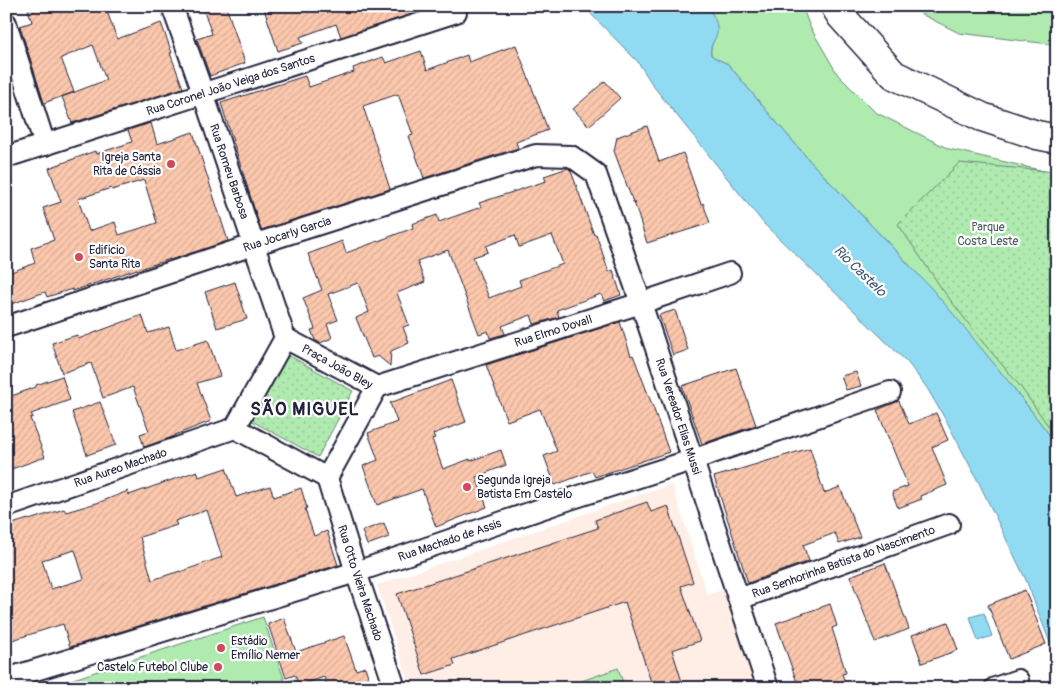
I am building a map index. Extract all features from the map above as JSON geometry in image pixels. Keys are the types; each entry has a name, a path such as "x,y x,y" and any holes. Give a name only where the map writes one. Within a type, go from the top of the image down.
{"main road":[{"path":"835,6 841,16 894,75 982,117 1038,135 1057,139"}],"street":[{"name":"Rua Romeu Barbosa","path":"172,6 285,338"},
{"name":"Rua Coronel João Veiga dos Santos","path":"6,157 456,12"},
{"path":"6,23 45,145"},
{"name":"Rua Jocarly Garcia","path":"6,327 536,155 571,156"},
{"name":"Rua Vereador Elias Mussi","path":"571,156 596,174 641,303 768,688"},
{"name":"Rua Elmo Dovall","path":"377,387 730,273"},
{"path":"285,338 235,428 327,478"},
{"name":"Praça João Bley","path":"285,338 377,387 327,478"},
{"name":"Rua Machado de Assis","path":"6,679 356,572 890,392"},
{"name":"Rua Aureo Machado","path":"6,507 235,428"},
{"name":"Rua Otto Vieira Machado","path":"327,478 395,688"},
{"name":"Rua Senhorinha Batista do Nascimento","path":"739,599 949,524"},
{"path":"995,688 1018,680"}],"shaded area":[{"path":"672,484 707,595 723,590 755,688 411,688 377,585"}],"green space":[{"path":"708,6 802,6 810,27 838,75 875,112 949,149 1057,174 1057,446 1013,387 914,270 810,161 728,64 711,55 715,26 714,18"},
{"path":"916,6 1057,6 1057,45 959,33 921,14"},
{"name":"Parque Costa Leste","path":"959,163 1057,172 1057,438 1020,386 981,340 942,289 898,224"},
{"path":"288,355 353,391 318,457 252,421"},
{"name":"Estádio Emílio Nemer","path":"263,617 285,682 294,679 297,688 46,688"},
{"path":"618,668 625,688 562,688"}],"water":[{"name":"Rio Castelo","path":"583,6 708,6 717,26 711,55 728,64 810,161 931,288 1013,387 1045,429 1057,446 1057,661 1026,580 979,483 927,388 908,363 764,224 654,87 638,62"},
{"path":"984,613 992,636 978,641 970,617"}],"building":[{"path":"42,6 44,10 56,6 105,6 117,39 161,23 183,88 72,123 62,97 106,80 93,45 61,58 74,92 44,103 20,26 32,22 28,10"},
{"path":"202,6 226,6 245,63 210,76 197,39 212,34"},
{"path":"263,6 423,6 424,10 341,37 336,24 300,37 303,43 278,51"},
{"path":"516,45 548,130 516,142 518,148 424,178 409,136 413,135 398,94 363,106 390,189 261,230 221,103 305,76 309,87 354,72 353,68 383,57 386,63 421,51 427,70 467,55 469,62"},
{"path":"605,81 620,98 589,126 573,109"},
{"path":"151,123 157,144 193,132 228,241 73,291 72,289 47,297 45,292 6,306 6,274 35,263 31,248 54,240 43,208 61,202 49,168 95,151 96,154 132,142 128,130","holes":["144,180 157,223 119,235 115,222 89,231 78,199"]},
{"path":"647,126 659,162 683,153 701,204 703,203 710,223 647,243 634,202 614,151 617,137"},
{"path":"568,168 571,171 594,235 596,234 609,272 613,270 621,295 604,301 601,294 557,310 559,317 534,324 531,315 502,326 505,334 490,338 488,331 479,334 448,250 417,261 425,282 397,293 409,325 403,327 409,343 391,351 390,366 378,356 372,358 356,318 369,312 358,283 328,294 338,320 327,324 332,338 320,343 315,340 311,330 315,329 303,298 322,290 308,254 342,241 346,253 413,228 412,224 437,215 439,222 481,207 479,203 546,181 544,176","holes":["515,235 519,247 552,235 563,264 519,280 521,286 489,298 473,257 488,252 486,246"]},
{"path":"235,282 247,319 217,328 205,292"},
{"path":"675,310 688,350 673,355 659,315"},
{"path":"142,315 148,333 169,327 176,350 208,340 220,376 197,383 211,421 144,447 140,434 149,431 133,387 103,398 91,363 62,373 52,343 77,335 78,339"},
{"path":"620,322 631,356 633,355 669,452 595,477 592,471 555,485 544,456 557,451 540,409 507,421 486,365"},
{"path":"736,368 756,425 702,444 682,386"},
{"path":"856,372 861,386 846,390 841,376"},
{"path":"62,376 70,400 31,414 33,417 30,418 45,457 6,471 6,398"},
{"path":"451,380 466,422 433,434 435,438 432,439 443,469 501,450 506,465 476,477 487,507 436,527 422,489 377,505 363,466 378,460 368,433 397,422 390,403"},
{"path":"899,401 909,424 936,413 948,440 932,447 947,485 920,496 922,499 898,508 892,492 908,486 877,410"},
{"path":"100,402 116,445 87,455 72,412"},
{"path":"810,448 824,493 840,487 860,537 839,544 835,533 803,545 809,561 748,583 714,477"},
{"path":"226,468 236,497 270,486 274,497 301,488 307,508 305,509 314,536 327,531 338,565 70,647 63,624 6,642 6,526 64,509 66,512 128,491 129,495 197,471 199,477","holes":["207,510 222,557 152,580 140,537 177,525 175,521","75,550 84,579 51,589 42,560"]},
{"path":"647,502 651,512 668,506 693,582 681,586 700,641 672,650 684,688 653,688 625,602 453,659 455,665 424,675 397,594 598,528 595,520"},
{"path":"384,523 389,537 367,545 362,531"},
{"path":"885,563 909,629 875,642 850,576"},
{"path":"1025,590 1046,644 1009,659 988,605"},
{"path":"830,604 837,626 832,628 846,673 842,674 847,688 799,688 776,623"},
{"path":"284,618 296,652 344,636 356,670 365,667 372,688 328,688 324,677 299,686 295,675 286,678 268,624"},
{"path":"948,622 958,650 922,663 912,635"}],"place":[{"name":"Igreja Santa Rita de Cássia","path":"171,164"},
{"name":"Edificio Santa Rita","path":"79,257"},
{"name":"Segunda Igreja Batista Em Castelo","path":"467,487"},
{"name":"Estádio Emílio Nemer","path":"221,648"},
{"name":"Castelo Futebol Clube","path":"218,667"}],"district":[{"name":"SÃO MIGUEL","path":"305,409"}]}
